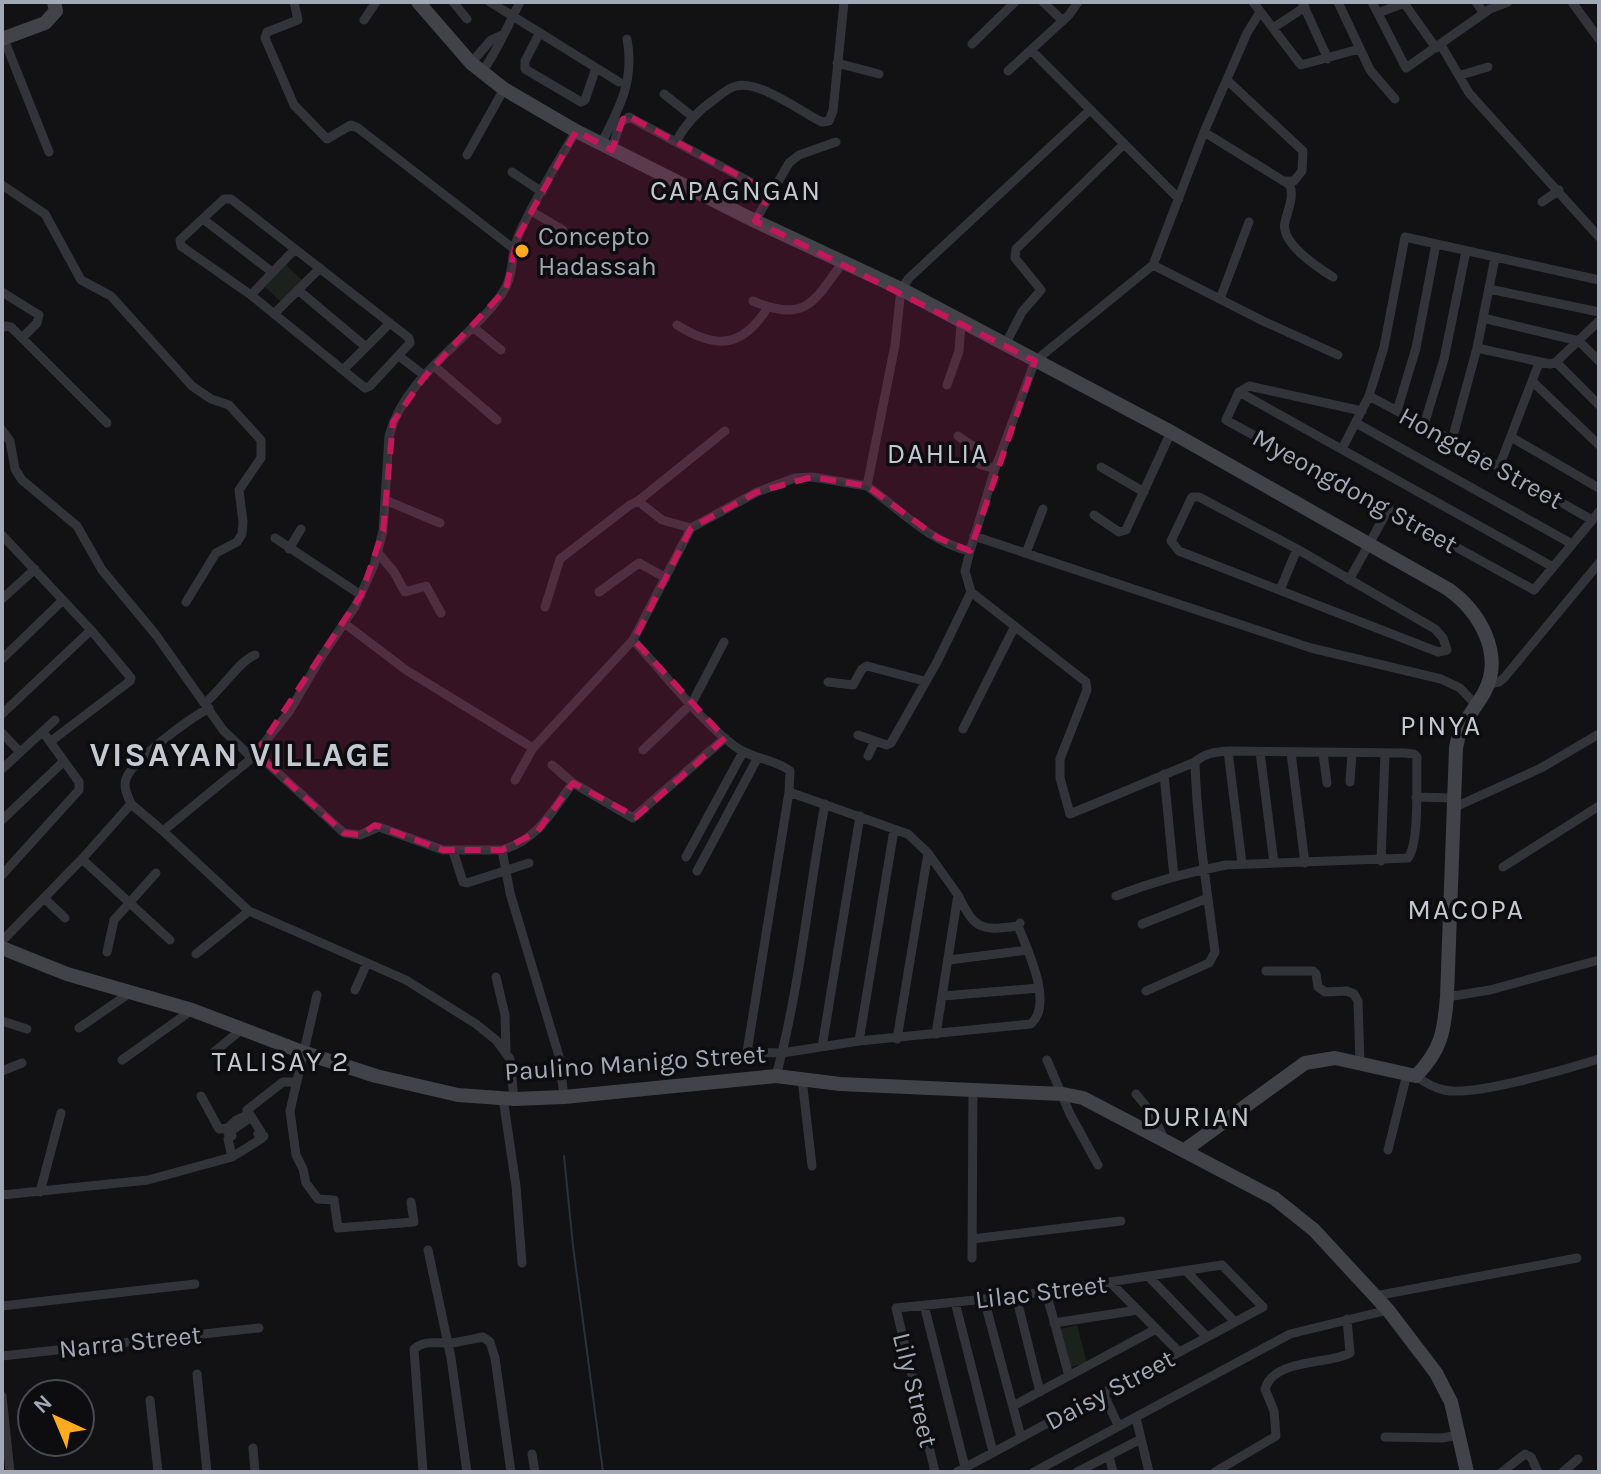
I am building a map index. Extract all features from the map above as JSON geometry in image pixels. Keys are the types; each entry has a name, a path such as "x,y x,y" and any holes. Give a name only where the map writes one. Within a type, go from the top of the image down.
{"street":[{"path":"294,2 298,20 274,28 265,35 298,110 324,138 332,138 351,125 358,128 514,249"},
{"path":"364,20 376,2"},
{"path":"418,2 476,68 504,89 576,131 755,221 901,289 1171,432 1448,589 1476,613 1489,646 1488,685 1458,735 1447,997 1441,1041 1428,1063 1411,1075 1388,1150"},
{"path":"490,2 619,82"},
{"path":"476,68 491,40 502,35 520,2"},
{"path":"677,140 693,117 730,88 745,85 826,122 833,111 844,2"},
{"path":"972,44 1015,2"},
{"path":"1043,2 1063,21"},
{"path":"1008,71 1063,21 1078,2"},
{"path":"1253,2 1301,65 1359,49"},
{"path":"1338,2 1370,70 1395,99"},
{"path":"1372,2 1406,68 1484,13 1508,2"},
{"path":"1476,2 1484,13"},
{"path":"1378,13 1405,3 1461,75 1469,93 1599,237"},
{"path":"457,4 467,19"},
{"path":"1578,4 1599,39"},
{"path":"1273,28 1303,5 1328,59"},
{"path":"49,152 3,37 45,23 54,9"},
{"path":"1116,896 1151,882 1242,863 1403,860 1412,854 1416,755 1210,753 1070,814 1060,778 1060,759 1088,685 971,592 965,571 995,469 1035,361 1153,265 1204,132 1247,33 1260,12"},
{"path":"539,34 525,61 525,69 581,102 585,100 596,68"},
{"path":"607,147 627,90 630,63 627,39"},
{"path":"1032,51 1179,199"},
{"path":"837,63 879,74"},
{"path":"1461,75 1488,67"},
{"path":"1227,80 1303,151 1302,171 1294,181 1286,181"},
{"path":"467,155 504,89"},
{"path":"664,94 693,117"},
{"path":"867,486 891,370 901,289 909,278 1090,110"},
{"path":"607,147 626,117 677,140 771,193"},
{"path":"163,831 254,756 289,712 361,595 378,553 383,531 389,436 393,422 403,403 425,376 497,301 511,279 514,249 531,211 576,131"},
{"path":"1204,132 1292,187 1285,233 1311,262 1333,277"},
{"path":"755,221 794,158 836,142"},
{"path":"1005,345 1022,312 1041,290 1014,253 1124,144"},
{"path":"512,172 542,192"},
{"path":"2,185 45,214 81,280 111,296 192,386 211,399 229,405 261,440 261,458 239,490 242,534 237,542 216,553 186,602"},
{"path":"1542,202 1559,190"},
{"path":"224,199 231,199 411,341 367,388 251,295 179,244 203,219 224,199"},
{"path":"531,211 563,230"},
{"path":"203,219 272,272"},
{"path":"1220,299 1249,222"},
{"path":"1342,449 1369,396 1388,332 1405,237 1599,280"},
{"path":"1397,411 1416,348 1436,244"},
{"path":"251,295 295,249"},
{"path":"1424,425 1444,359 1466,251"},
{"path":"1452,440 1477,348 1495,258"},
{"path":"753,301 787,312 803,308 820,294 843,262"},
{"path":"1153,265 1338,355"},
{"path":"274,314 320,268"},
{"path":"1489,289 1599,312"},
{"path":"298,290 366,347"},
{"path":"2,292 39,315 37,323 22,338"},
{"path":"677,325 705,340 720,342 746,333 768,307"},
{"path":"1483,318 1579,341 1599,361"},
{"path":"1477,348 1539,363 1556,362 1599,321"},
{"path":"344,369 390,323"},
{"path":"947,385 959,351 961,323"},
{"path":"2,328 9,325 107,423"},
{"path":"473,327 501,350"},
{"path":"399,356 425,376"},
{"path":"1556,362 1599,405"},
{"path":"1499,467 1539,363"},
{"path":"434,366 497,420"},
{"path":"1532,381 1599,445"},
{"name":"Myeongdong Street","path":"1362,411 1249,386 1239,392 1226,420 1534,590 1596,516"},
{"path":"1239,392 1553,567"},
{"name":"Hongdae Street","path":"1369,396 1596,516"},
{"path":"1356,423 1572,544"},
{"path":"2,430 10,441 15,469 22,480 86,537 102,570 156,635 223,730 344,833 360,835 379,827 453,851 502,850 525,842 537,832 573,783"},
{"path":"545,607 560,559 725,431"},
{"path":"1094,515 1119,532 1124,532 1171,432"},
{"path":"958,436 977,449 979,464 995,469"},
{"path":"1511,437 1599,488"},
{"path":"1101,467 1144,492"},
{"path":"515,780 533,748 633,640 691,528 757,492 795,478 812,477 867,486 938,538 956,548 970,551"},
{"path":"1199,497 1297,549 1435,629 1443,638 1447,650 1438,652 1179,551 1171,541 1190,500 1199,497"},
{"path":"385,500 440,523"},
{"path":"638,501 662,520 691,528"},
{"path":"1349,580 1389,508"},
{"path":"1026,553 1043,509"},
{"path":"289,549 301,529"},
{"path":"974,536 1311,648 1441,679 1460,688 1476,705"},
{"path":"3,537 91,630 131,680 50,742"},
{"path":"275,538 361,595"},
{"path":"1280,590 1297,549"},
{"path":"378,553 405,592 426,586 441,613"},
{"path":"599,592 639,563 666,578"},
{"path":"1488,685 1504,678 1599,563"},
{"path":"2,599 35,569"},
{"path":"858,735 887,745 891,743 937,662 971,592"},
{"path":"2,659 63,600"},
{"path":"344,623 406,670 533,748"},
{"path":"963,729 1015,626"},
{"path":"2,714 91,630"},
{"path":"633,640 725,738 757,759 789,769 789,792 746,1049 749,1054 782,1053 859,1041 1031,1024 1038,1014 1039,988 1035,966 1019,924 989,930 983,928 967,911 928,853 908,834 789,792"},
{"path":"643,750 692,703 724,642"},
{"path":"255,655 243,660 228,683 207,705 130,772 125,787 131,804 249,911 406,980 453,1008 496,1040 506,1052"},
{"path":"828,682 853,685 867,666 924,681"},
{"path":"2,769 55,720"},
{"path":"2,875 79,790 79,782 43,732"},
{"path":"2,733 20,752"},
{"path":"1416,797 1453,803 1541,768 1599,734"},
{"path":"552,765 573,783 633,818 725,738"},
{"path":"868,756 875,741"},
{"path":"1228,751 1242,863"},
{"path":"686,857 743,752"},
{"path":"1260,752 1274,863"},
{"path":"1291,753 1305,863"},
{"path":"1323,753 1327,783"},
{"path":"1350,782 1352,753"},
{"path":"1381,861 1385,753"},
{"path":"697,871 757,759"},
{"path":"2,820 63,762"},
{"path":"1146,991 1213,959 1215,952 1195,762"},
{"path":"1164,774 1174,877"},
{"path":"2,941 131,804"},
{"path":"776,1076 825,804"},
{"path":"1503,867 1599,806"},
{"path":"822,1047 860,816"},
{"path":"859,1041 894,830"},
{"path":"502,850 505,872 559,1056 564,1097"},
{"path":"453,851 463,882 467,883 529,863"},
{"path":"897,1039 928,853"},
{"path":"82,859 170,940"},
{"path":"107,952 114,920 156,873"},
{"path":"936,1034 958,895"},
{"path":"44,898 65,918"},
{"path":"1142,924 1208,898"},
{"path":"196,954 249,911"},
{"name":"Paulino Manigo Street","path":"2,948 67,974 192,1010 376,1076 458,1095 564,1097 776,1076 840,1084 1063,1094 1092,1101 1287,1207 1314,1230 1388,1310 1436,1373 1451,1402 1467,1472"},
{"path":"949,960 1028,950"},
{"path":"1447,997 1490,990 1599,960"},
{"path":"355,990 367,963"},
{"path":"1266,971 1313,971 1322,991 1354,994 1358,1001 1360,1063"},
{"path":"496,977 505,1015 506,1052 511,1067 509,1098 522,1263"},
{"path":"943,996 1039,988"},
{"path":"79,1028 131,992"},
{"path":"317,995 290,1111 296,1155 306,1183 318,1199 334,1200 338,1228 414,1222 411,1202"},
{"path":"122,1060 192,1010"},
{"path":"2,1021 27,1029"},
{"path":"213,1053 242,1029"},
{"path":"1185,1150 1305,1063 1335,1058 1411,1075 1436,1088 1458,1091 1599,1059"},
{"path":"1047,1060 1070,1114 1098,1165"},
{"path":"2,1071 22,1063"},
{"path":"802,1079 812,1166"},
{"path":"2,1195 148,1180 232,1157 263,1137 258,1134 261,1132 247,1110 283,1082 297,1082"},
{"path":"972,1258 973,1090"},
{"path":"1136,1094 1154,1116 1164,1139"},
{"path":"201,1096 219,1129 229,1130"},
{"path":"40,1192 61,1113"},
{"path":"229,1130 236,1120 250,1115"},
{"path":"229,1130 232,1157"},
{"path":"972,1239 1121,1221"},
{"path":"428,1250 447,1344 467,1472"},
{"path":"1375,1296 1577,1258"},
{"name":"Lilac Street","path":"896,1308 1016,1296 1222,1265 1263,1307"},
{"path":"1186,1271 1235,1322"},
{"path":"1149,1277 1207,1337"},
{"path":"1111,1283 1179,1352"},
{"path":"2,1306 195,1284"},
{"path":"1046,1292 1069,1376"},
{"path":"1016,1296 1040,1392"},
{"path":"984,1299 1021,1437"},
{"path":"955,1302 993,1452"},
{"name":"Lily Street","path":"924,1305 961,1470"},
{"name":"Daisy Street","path":"961,1470 1263,1307"},
{"name":"Lily Street","path":"896,1308 935,1472"},
{"path":"1054,1323 1138,1310"},
{"path":"1034,1472 1290,1334 1388,1310"},
{"path":"1215,1472 1276,1436 1274,1411 1265,1389 1270,1379 1299,1365 1350,1353 1347,1319"},
{"name":"Narra Street","path":"2,1356 259,1328"},
{"path":"1013,1406 1156,1329"},
{"path":"423,1472 413,1352 417,1345 432,1342 447,1344 483,1337 491,1343 511,1472"},
{"path":"197,1374 207,1472"},
{"path":"1103,1393 1118,1425"},
{"path":"2,1396 10,1472"},
{"path":"150,1400 158,1472"},
{"path":"1137,1422 1149,1472"},
{"path":"1385,1437 1442,1438 1459,1435"},
{"path":"1064,1455 1077,1472 1141,1439"},
{"path":"253,1448 255,1472"},
{"path":"532,1454 535,1472"},
{"path":"1502,1472 1525,1454 1531,1457 1538,1472"},
{"path":"1109,1456 1113,1472"},
{"path":"1563,1472 1578,1459"}],"highlighted area":[{"path":"632,118 771,193 755,221 1035,361 970,551 938,538 867,486 812,477 757,492 691,528 634,640 725,738 636,817 573,783 537,832 502,850 443,850 375,825 360,835 344,833 256,753 361,595 383,531 393,422 425,376 506,289 517,238 576,131 612,150 623,119"}],"shaded area":[{"path":"286,265 302,280 281,302 265,287"},
{"path":"1077,1325 1087,1363 1070,1367 1060,1329"}],"waterway":[{"path":"564,1156 603,1472"}],"place":[{"name":"Concepto Hadassah","path":"522,251"}],"district":[{"name":"CAPAGNGAN","path":"736,190"},
{"name":"DAHLIA","path":"938,453"},
{"name":"PINYA","path":"1441,725"},
{"name":"VISAYAN VILLAGE","path":"241,755"},
{"name":"MACOPA","path":"1466,909"},
{"name":"TALISAY 2","path":"281,1061"},
{"name":"DURIAN","path":"1197,1116"}]}
